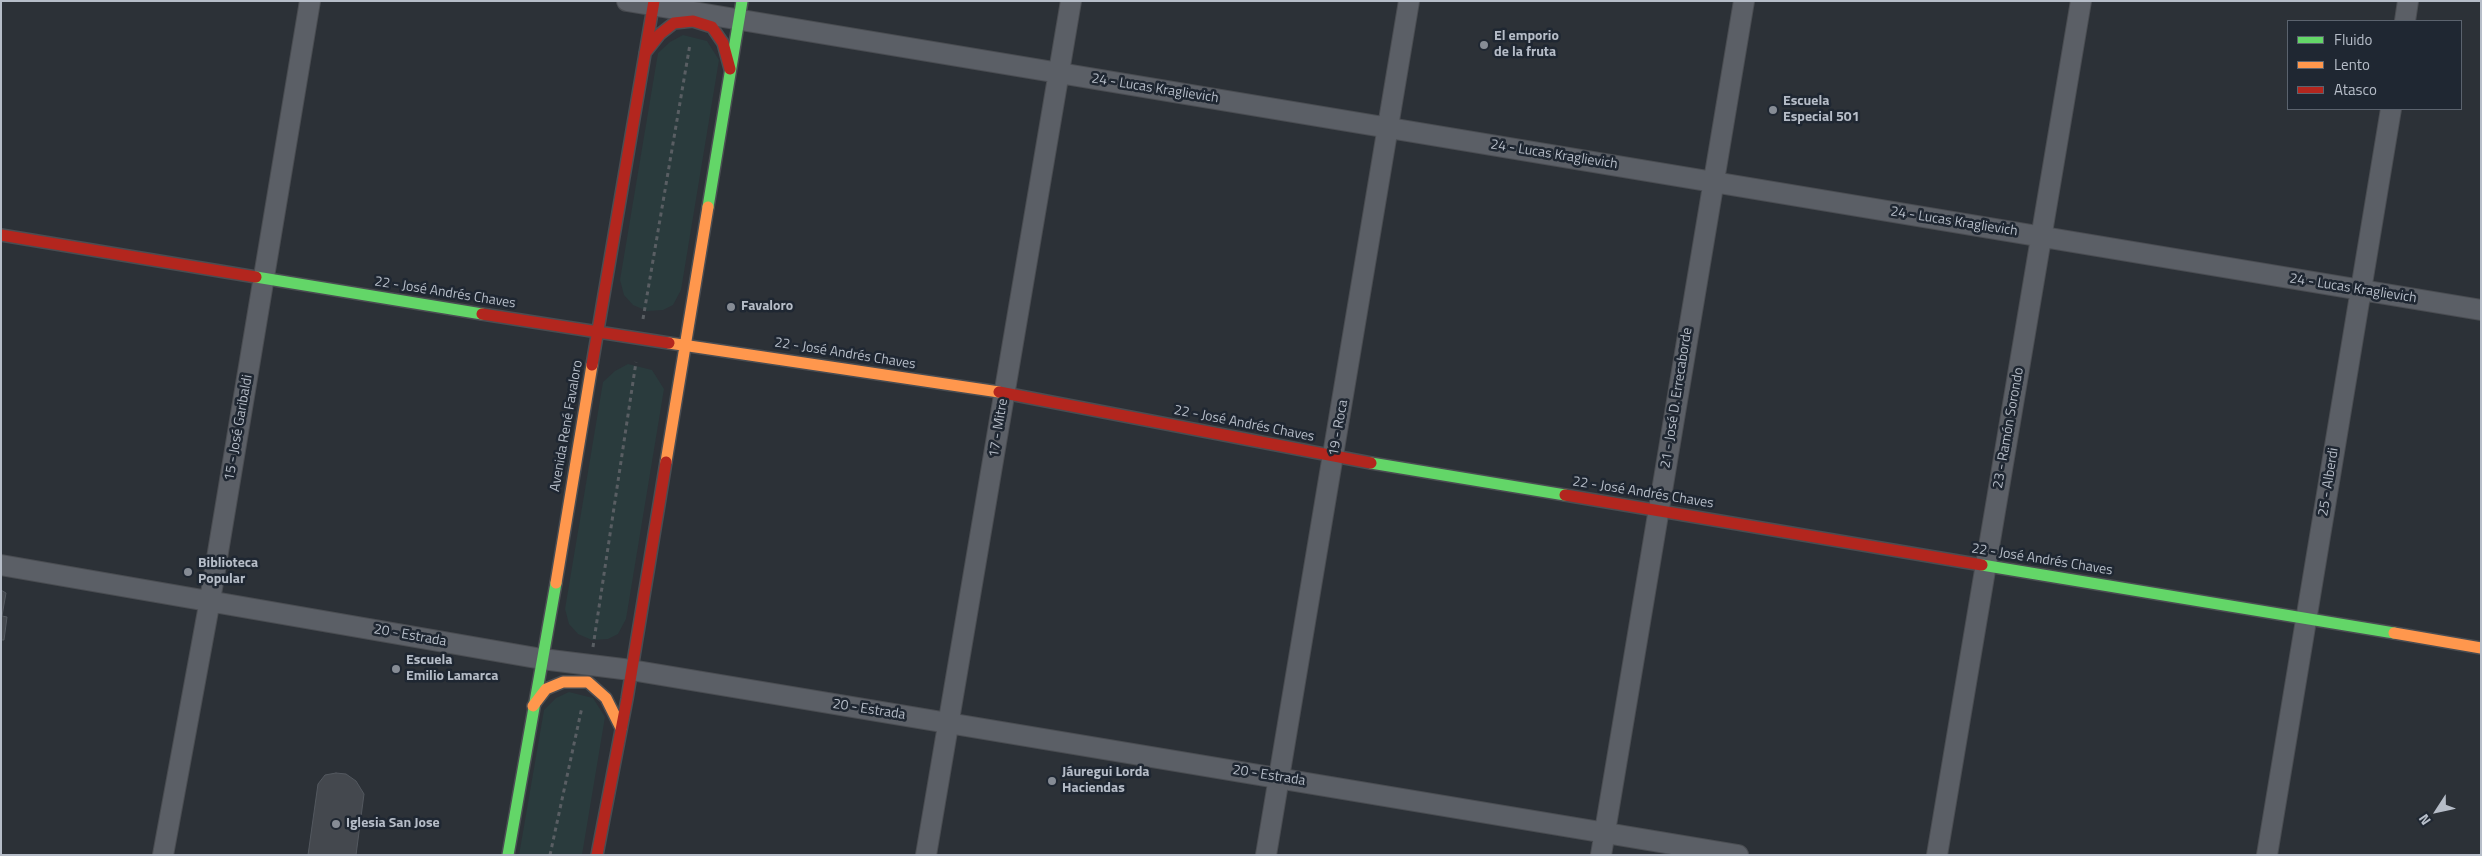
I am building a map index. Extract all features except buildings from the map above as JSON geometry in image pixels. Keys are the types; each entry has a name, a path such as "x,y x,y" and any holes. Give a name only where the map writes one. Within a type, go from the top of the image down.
{"street":[{"name":"15 - José Garibaldi","path":"163,855 210,600 310,1"},
{"name":"24 - Lucas Kraglievich","path":"627,1 740,10 1059,73 2481,310"},
{"name":"17 - Mitre","path":"926,855 950,723 1071,1"},
{"name":"19 - Roca","path":"1266,855 1390,128 1409,1"},
{"name":"21 - José D. Errecaborde","path":"1601,855 1744,1"},
{"name":"23 - Ramón Sorondo","path":"1937,855 2081,1"},
{"path":"2405,20 2408,1"},
{"name":"Avenida René Favaloro","path":"508,855 599,333 654,3"},
{"path":"597,855 631,670 740,10"},
{"path":"645,53 660,34 674,22 693,21 712,27 723,43 730,71"},
{"name":"25 - Alberdi","path":"2267,855 2391,110"},
{"name":"22 - José Andrés Chaves","path":"1,235 599,333 641,334 685,345 1005,393 1334,457 2481,648"},
{"path":"607,285 613,308"},
{"path":"676,316 693,297"},
{"path":"624,324 641,334 655,328"},
{"name":"20 - Estrada","path":"1,565 542,659 589,673 631,670 1738,855"},
{"path":"533,706 546,689 589,673 606,698 621,728"}],"path":[{"path":"550,855 589,673 641,334 693,21"}],"shaded area":[{"path":"683,35 707,41 719,60 681,290 673,305 663,310 647,311 633,305 624,295 620,280 658,53 670,42"},
{"path":"628,364 652,370 664,389 626,619 618,634 608,639 592,640 578,634 569,624 565,609 603,382 615,371"},
{"path":"569,692 593,698 605,717 582,855 519,855 544,710 556,698"}],"traffic: fast":[{"path":"708,207 742,1"},
{"path":"256,277 482,314"},
{"path":"1371,463 1565,495"},
{"path":"1982,565 2394,633"},
{"path":"508,855 556,583"}],"traffic: slow":[{"path":"666,462 708,207"},
{"path":"669,343 999,392"},
{"path":"556,583 592,365"},
{"path":"2394,633 2481,648"},
{"path":"533,706 546,689 563,682 588,682 606,698 621,728"}],"traffic: jam":[{"path":"592,365 654,1"},
{"path":"645,53 660,34 674,23 693,21 712,27 723,43 730,69"},
{"path":"1,235 256,277"},
{"path":"482,314 669,343"},
{"path":"999,392 1371,463"},
{"path":"597,855 627,699 666,462"},
{"path":"1565,495 1982,565"}],"place":[{"name":"El emporio de la fruta","path":"1484,45"},
{"name":"Escuela Especial 501","path":"1773,110"},
{"name":"Favaloro","path":"731,307"},
{"name":"Biblioteca Popular","path":"188,572"},
{"name":"Escuela Emilio Lamarca","path":"396,669"},
{"name":"Jáuregui Lorda Haciendas","path":"1052,781"},
{"name":"Iglesia San Jose","path":"336,824"}]}
